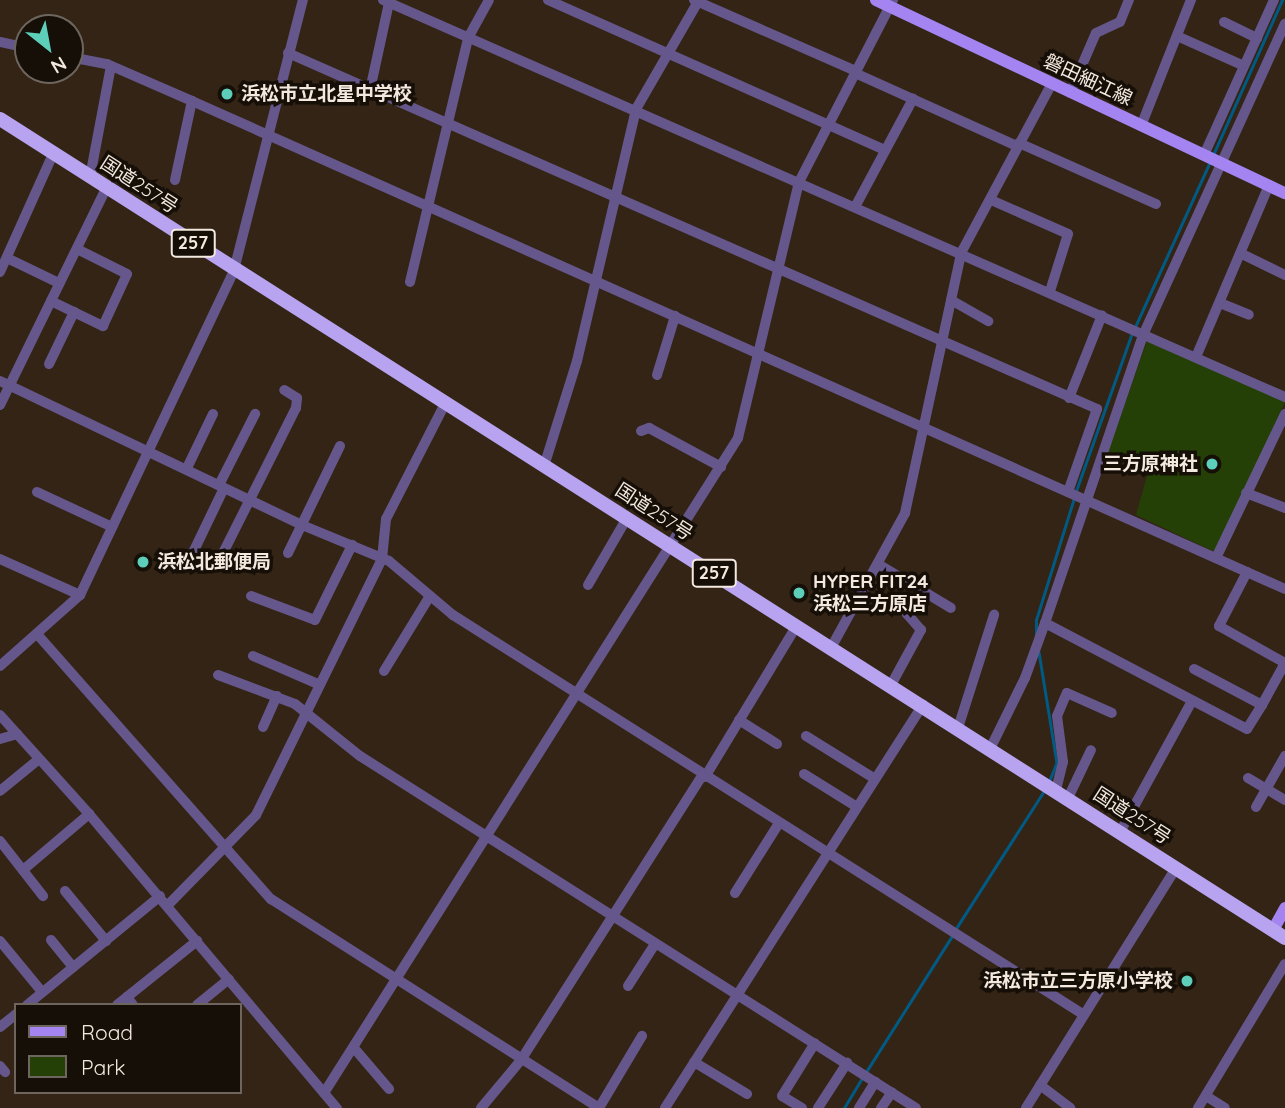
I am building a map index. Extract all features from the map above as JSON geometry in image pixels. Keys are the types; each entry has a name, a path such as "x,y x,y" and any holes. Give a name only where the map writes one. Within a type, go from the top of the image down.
{"highway":[{"name":"国道257号","path":"0,119 234,270 545,463 1279,934"}],"main road":[{"name":"磐田細江線","path":"876,0 892,3 1051,85 1285,193"},
{"path":"1279,934 1285,908"}],"street":[{"path":"0,666 80,595 234,270 303,0"},
{"path":"410,282 468,38 489,0"},
{"path":"548,0 885,150"},
{"path":"1070,93 1096,33 1120,22 1129,0"},
{"path":"1141,126 1191,0"},
{"path":"1204,155 1274,0"},
{"path":"545,463 564,412 636,109 697,1 913,99 1156,204"},
{"path":"370,90 386,2 636,109 1285,397"},
{"path":"324,1093 355,1048 575,695 673,547 738,439 756,352 799,182 892,3"},
{"path":"1224,22 1257,38"},
{"path":"990,747 1034,657 1144,333 1285,24"},
{"path":"1177,36 1244,66"},
{"path":"288,54 1097,409 1068,492"},
{"path":"84,60 111,66 192,101 268,138 675,316 1285,589"},
{"path":"90,177 111,66"},
{"path":"832,646 905,513 961,253 1051,85"},
{"path":"855,207 913,99"},
{"path":"175,180 192,101"},
{"path":"0,272 54,152"},
{"path":"1196,357 1269,185"},
{"path":"0,405 107,187"},
{"path":"990,200 1068,234 1050,291"},
{"path":"51,301 103,326 127,274 77,249"},
{"path":"1241,254 1285,275"},
{"path":"7,258 59,283"},
{"path":"951,300 988,321"},
{"path":"1220,303 1249,315"},
{"path":"49,364 74,312"},
{"path":"1069,398 1102,315"},
{"path":"657,375 675,316"},
{"path":"0,380 302,524 382,559 430,596 575,695 1081,1013"},
{"path":"221,557 298,402 284,390"},
{"path":"167,906 257,815 304,711 382,559 386,519 446,402"},
{"path":"187,468 213,414"},
{"path":"187,565 255,414"},
{"path":"1216,558 1285,414"},
{"path":"641,432 649,428 721,467"},
{"path":"288,553 340,446"},
{"path":"37,492 112,527"},
{"path":"1246,493 1285,508"},
{"path":"588,585 627,518"},
{"path":"251,596 315,620 352,545"},
{"path":"0,559 80,595"},
{"path":"878,564 951,608"},
{"path":"1044,628 1247,729 1285,663 1219,626 1247,572"},
{"path":"384,671 430,596"},
{"path":"891,685 921,630 907,614 908,607"},
{"path":"958,727 993,615"},
{"path":"481,1108 521,1060 704,777 797,625"},
{"path":"37,634 271,899 599,1108 642,1036"},
{"path":"253,656 318,684"},
{"path":"1194,669 1262,705"},
{"path":"218,675 277,696 304,711 360,756 611,917 847,1063 909,1106"},
{"path":"1055,789 1063,762 1057,716 1067,693 1112,713"},
{"path":"263,727 277,696"},
{"path":"1120,832 1192,701"},
{"path":"665,1108 923,705"},
{"path":"0,715 89,814 337,1108"},
{"path":"739,720 777,744"},
{"path":"0,739 17,734"},
{"path":"806,736 875,779"},
{"path":"1055,789 1091,750"},
{"path":"1256,807 1285,756"},
{"path":"0,791 39,758"},
{"path":"804,774 858,807"},
{"path":"1248,778 1285,800"},
{"path":"23,870 89,814"},
{"path":"734,893 779,823"},
{"path":"0,841 43,896"},
{"path":"1026,1108 1081,1013 1176,868"},
{"path":"65,891 106,941"},
{"path":"29,1003 160,897"},
{"path":"51,940 73,967"},
{"path":"0,941 42,992"},
{"path":"130,1001 197,941"},
{"path":"628,985 655,944"},
{"path":"1198,1108 1285,964"},
{"path":"199,1003 229,979"},
{"path":"0,1027 14,1016"},
{"path":"802,1108 782,1096 815,1043"},
{"path":"355,1048 389,1089"},
{"path":"694,1062 747,1094"},
{"path":"818,1108 847,1063"},
{"path":"859,1108 866,1076"},
{"path":"1040,1085 1070,1108"},
{"path":"881,1108 892,1092"},
{"path":"1206,1096 1225,1108"}],"green space":[{"path":"1147,341 1285,402 1215,552 1136,515 1149,469 1107,455"}],"waterway":[{"path":"1213,155 1282,0"},
{"path":"1135,327 1209,164"},
{"path":"1076,491 1132,333"},
{"path":"1036,635 1036,620 1074,498"},
{"path":"1039,652 1057,763 1049,783"},
{"path":"955,930 1044,791"},
{"path":"866,1072 952,936"},
{"path":"844,1108 862,1078"}],"place":[{"name":"浜松市立北星中学校","path":"227,94"},
{"name":"三方原神社","path":"1212,464"},
{"name":"浜松北郵便局","path":"143,562"},
{"name":"HYPER FIT24 浜松三方原店","path":"799,593"},
{"name":"浜松市立三方原小学校","path":"1187,981"}]}
